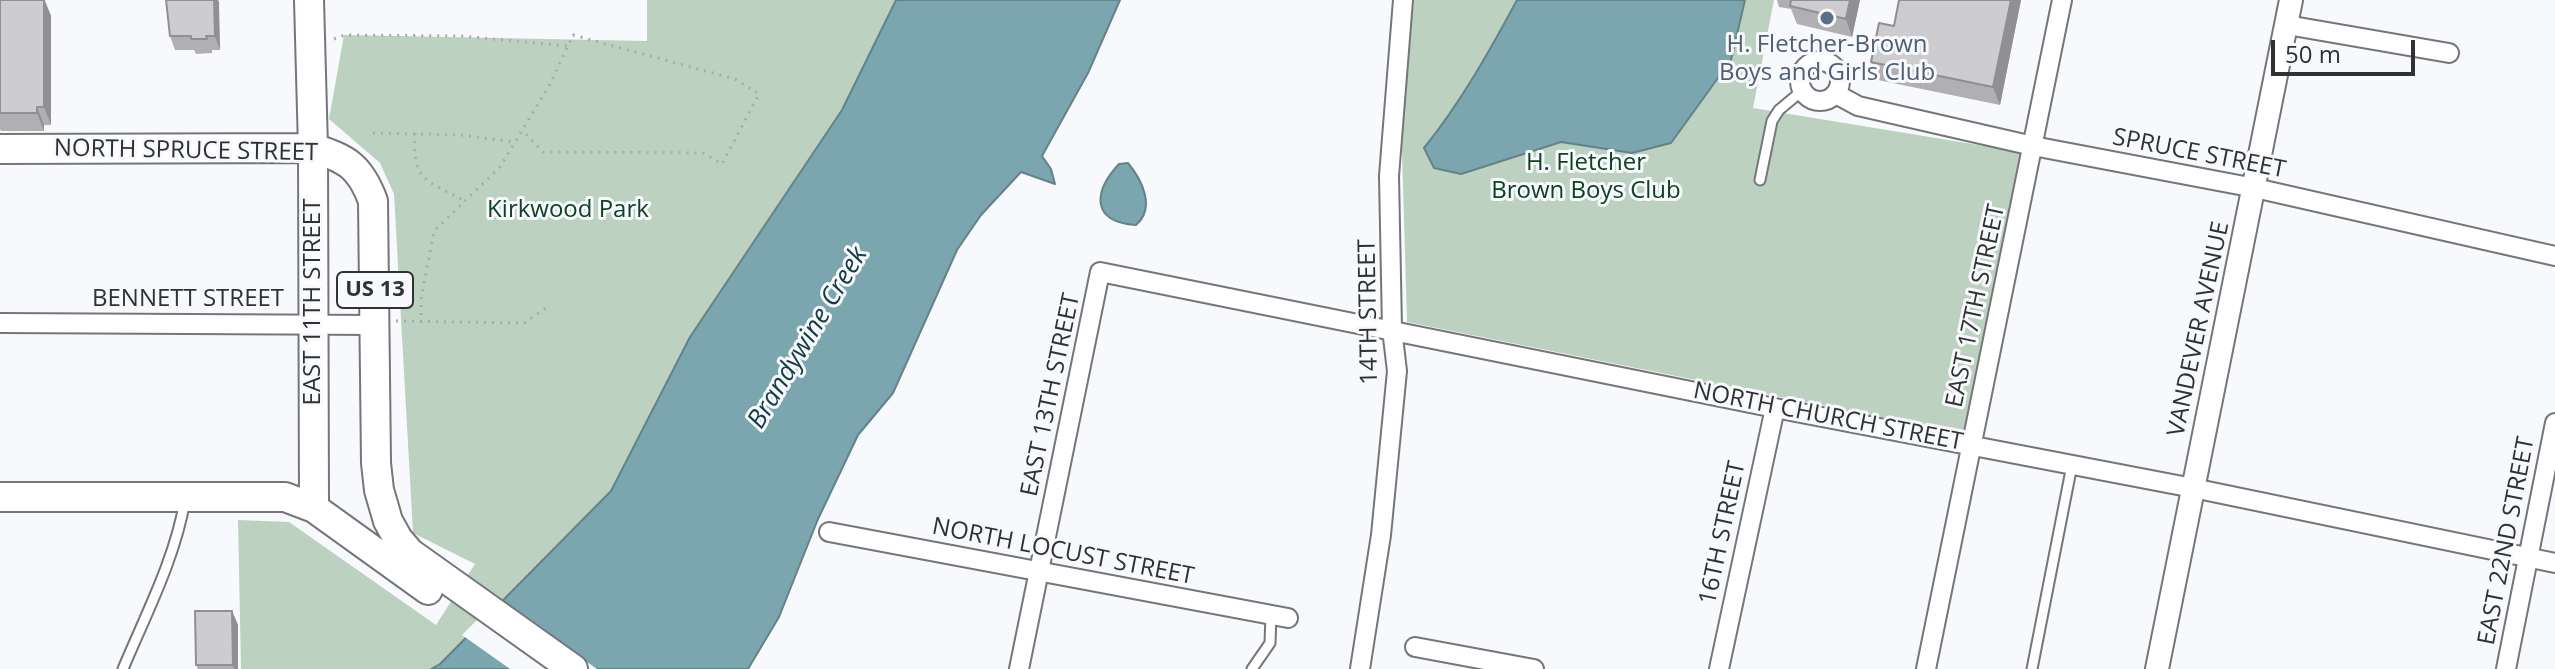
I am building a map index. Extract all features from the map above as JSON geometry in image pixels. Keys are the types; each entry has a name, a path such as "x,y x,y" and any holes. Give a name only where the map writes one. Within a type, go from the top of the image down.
{"main road":[{"name":"EAST 11TH STREET","path":"309,0 313,148 314,508"},
{"name":"NORTH SPRUCE STREET","path":"0,149 313,148 348,162 361,174 373,201 386,323 376,463 382,500 388,521 398,539 458,600"},
{"name":"US 13","path":"0,497 285,497 314,508 573,669"},
{"name":"US 13","path":"458,600 539,669"}],"street":[{"name":"14TH STREET","path":"1360,669 1381,535 1397,371 1392,329 1389,176 1403,0"},
{"name":"EAST 17TH STREET","path":"1926,669 2062,0"},
{"name":"VANDEVER AVENUE","path":"2157,669 2291,0"},
{"path":"2287,25 2449,53"},
{"path":"1803,90 1800,79 1803,71 1812,63 1824,61 1837,69 1840,77 1836,94"},
{"name":"SPRUCE STREET","path":"1803,90 1809,98 1819,102 1836,94 1858,106 2033,146 2255,188 2555,256"},
{"name":"NORTH CHURCH STREET","path":"1100,272 1775,408 2193,488 2555,563"},
{"name":"EAST 13TH STREET","path":"1019,669 1100,272"},
{"name":"BENNETT STREET","path":"0,323 386,323"},
{"name":"16TH STREET","path":"1719,669 1775,408"},
{"name":"EAST 22ND STREET","path":"2506,669 2550,478 2555,423"},
{"name":"NORTH LOCUST STREET","path":"829,532 1279,616"},
{"path":"1415,647 1534,669"}],"lane":[{"path":"1760,180 1772,121 1779,110 1803,90"},
{"path":"2032,669 2072,465"},
{"path":"123,669 168,561 180,527 186,496"},
{"path":"1252,669 1270,643 1279,616"}],"path":[{"path":"334,39 344,35 461,36 567,46"},
{"path":"421,323 421,299 434,231 500,167 522,130 550,84 573,35 735,79 759,94 722,164 703,153 543,152 522,130"},
{"path":"373,133 461,135 515,142"},
{"path":"415,133 413,157 417,171 426,180 465,201"},
{"path":"386,323 524,323 546,308"}],"green space":[{"name":"Kirkwood Park","path":"647,0 895,0 842,110 690,337 611,491 440,664 431,669 241,669 238,520 289,522 436,625 475,564 413,533 394,194 380,163 329,119 344,35 647,41"},
{"name":"H. Fletcher Brown Boys Club","path":"1409,0 1774,0 1753,108 2021,152 1965,434 1407,322 1401,117"}],"water":[{"name":"Brandywine Creek","path":"896,0 1120,0 1088,73 1042,156 1051,169 1055,184 1021,172 981,215 957,250 893,393 858,435 818,519 779,617 748,669 431,669 440,664 611,491 690,337 842,110"},
{"path":"1517,0 1745,0 1731,60 1671,143 1632,153 1561,142 1461,174 1434,168 1424,148 1462,95"},
{"path":"1128,163 1145,194 1145,211 1136,225 1111,218 1101,204 1104,185 1110,175 1119,164"}],"pier":[{"path":"498,599 597,669 510,669 462,635"}],"building":[{"path":"0,0 44,0 44,107 37,107 37,113 0,113"},
{"path":"166,0 214,0 215,36 191,39 191,36 170,36"},
{"path":"1791,0 1850,0 1846,19 1790,6"},
{"path":"1899,0 2011,0 1993,87 1871,62 1879,23 1894,26"},
{"path":"195,611 232,611 233,665 196,665"}],"place":[{"name":"H. Fletcher-Brown Boys and Girls Club","path":"1827,18"}]}
